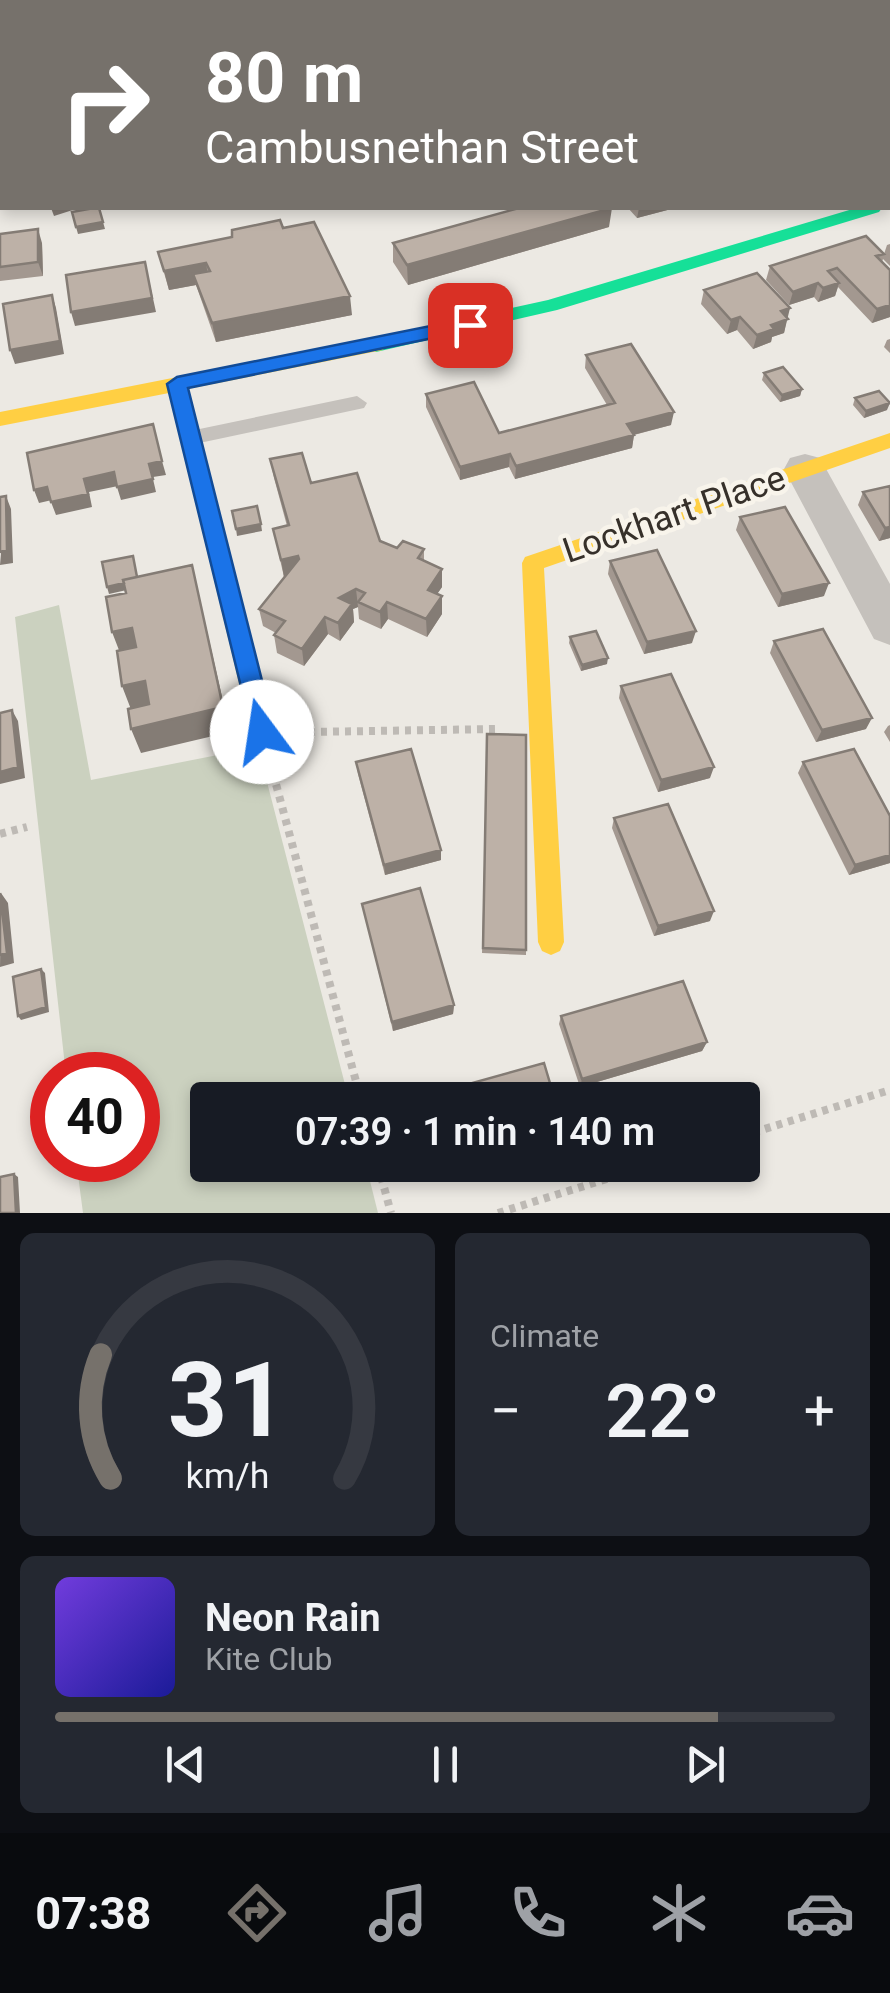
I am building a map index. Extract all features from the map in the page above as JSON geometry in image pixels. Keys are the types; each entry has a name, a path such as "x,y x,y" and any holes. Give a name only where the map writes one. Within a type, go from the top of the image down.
{"street":[{"path":"0,419 436,333 550,306 866,210"},
{"path":"177,384 262,732"},
{"name":"Lockhart Place","path":"551,942 533,563 890,440"},
{"path":"805,469 890,626"}],"lane":[{"path":"190,438 357,403"}],"path":[{"path":"355,1082 262,732 538,729"},
{"path":"0,834 27,827"},
{"path":"760,1130 890,1090"},
{"path":"383,1182 391,1213"},
{"path":"498,1213 597,1182"}],"green space":[{"path":"59,605 91,780 258,747 344,1082 190,1082 190,1182 370,1182 378,1213 83,1213 79,1182 160,1182 160,1052 63,1052 15,617"}],"building":[{"path":"100,210 103,222 76,227 72,212"},
{"path":"512,210 605,210 407,265 393,243"},
{"path":"280,220 283,228 314,222 350,296 212,323 193,274 210,271 206,263 164,271 158,252 232,237 232,230"},
{"path":"38,229 38,262 0,267 0,234"},
{"path":"866,236 884,254 876,256 890,270 890,305 877,309 837,268 828,271 839,283 823,288 818,283 793,292 770,266"},
{"path":"145,262 152,298 71,312 66,275"},
{"path":"757,273 790,308 781,311 788,319 757,335 740,317 731,320 704,290"},
{"path":"52,295 60,341 10,350 3,304"},
{"path":"631,344 674,412 627,424 634,435 516,466 510,454 460,467 426,394 474,382 499,433 615,403 586,355"},
{"path":"783,367 802,389 782,395 764,373"},
{"path":"879,391 890,403 866,411 855,398"},
{"path":"153,424 162,461 149,464 153,479 117,487 114,472 84,479 88,494 51,502 47,487 34,490 27,453"},
{"path":"302,453 311,483 357,473 380,541 397,548 403,541 424,549 418,558 442,569 428,590 442,596 426,619 387,602 380,612 358,602 365,593 356,589 339,598 352,604 338,623 325,617 302,649 274,635 285,621 259,609 299,559 298,556 281,560 273,529 289,525 270,459"},
{"path":"890,486 890,527 885,528 863,492"},
{"path":"6,496 7,550 0,552 0,497"},
{"path":"257,506 261,524 236,529 232,511"},
{"path":"785,507 829,583 782,594 740,517"},
{"path":"657,550 696,631 647,642 610,561"},
{"path":"133,556 137,577 107,587 102,562"},
{"path":"192,565 223,707 131,729 128,709 149,704 145,681 122,686 117,651 136,647 132,628 112,632 106,597 126,593 123,580"},
{"path":"823,629 872,718 822,730 774,641"},
{"path":"596,631 608,658 582,665 570,637"},
{"path":"671,674 714,767 661,780 621,686"},
{"path":"12,710 18,767 0,772 0,713"},
{"path":"487,734 526,735 526,950 483,948"},
{"path":"411,749 441,850 384,865 356,762"},
{"path":"854,749 890,816 890,855 855,865 803,762"},
{"path":"668,804 714,911 658,926 614,818"},
{"path":"420,888 454,1005 392,1022 362,904"},
{"path":"0,893 7,953 0,955"},
{"path":"41,969 46,1007 18,1016 13,977"},
{"path":"683,981 707,1042 582,1079 561,1016"},
{"path":"544,1063 550,1082 476,1082"},
{"path":"14,1174 16,1213 0,1213 0,1177"}],"traffic: fast":[{"path":"376,345 550,306 866,210"}],"traffic: slow":[{"path":"0,419 376,345"},
{"path":"177,383 263,733"},
{"path":"551,942 533,563 890,440"}],"route":[{"path":"262,732 177,384 470,325"}]}
